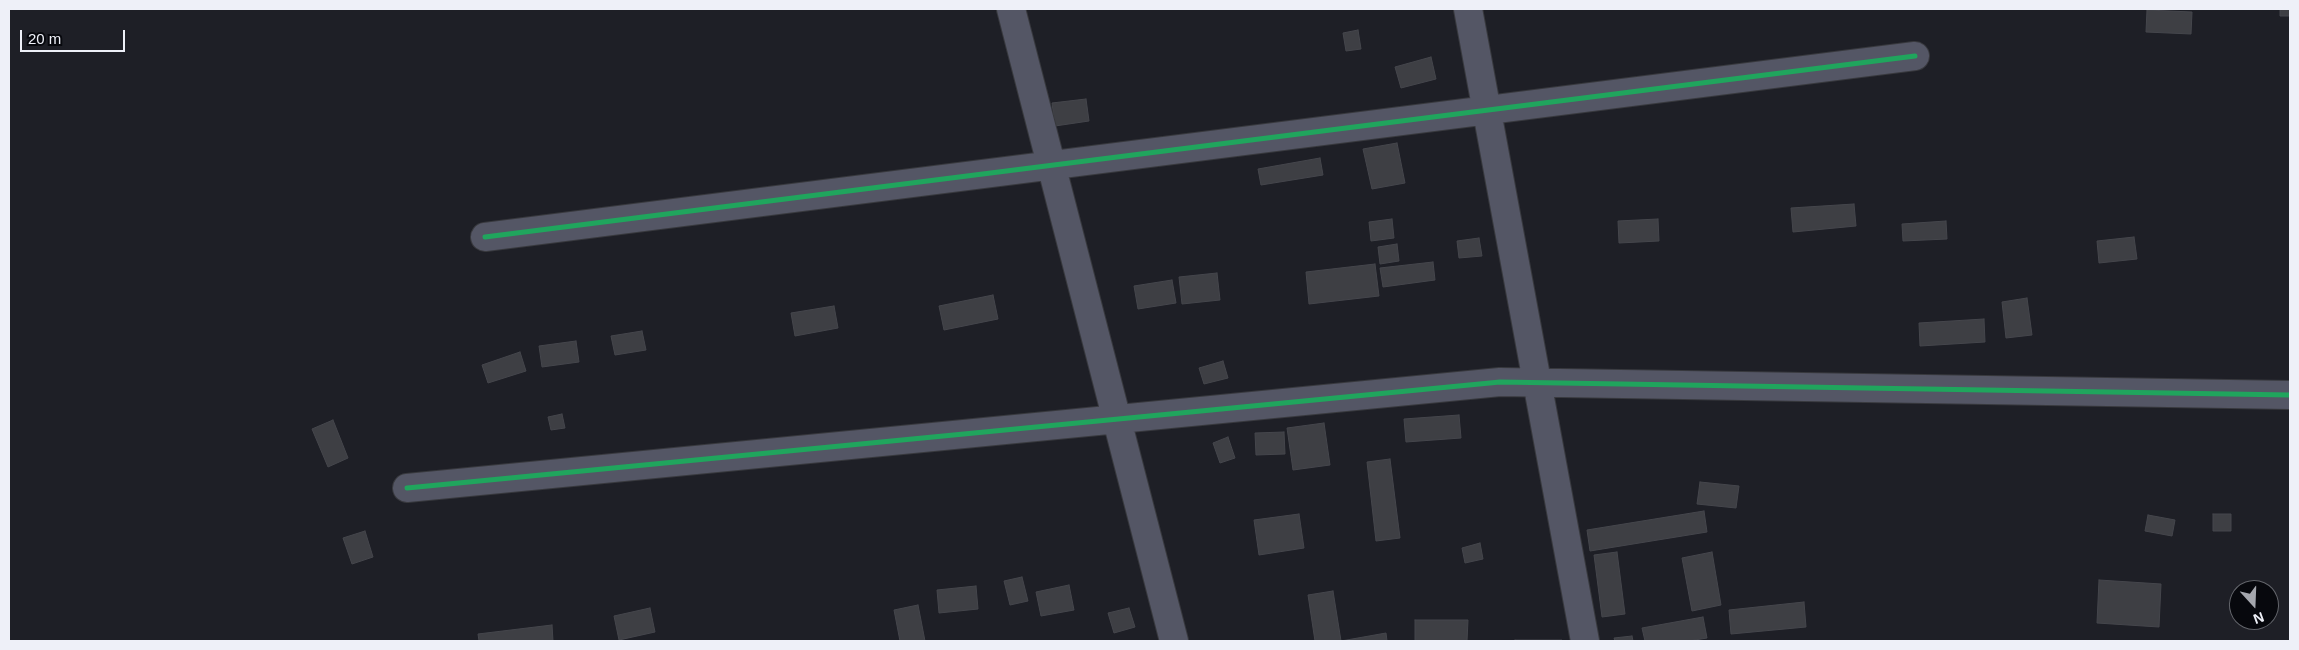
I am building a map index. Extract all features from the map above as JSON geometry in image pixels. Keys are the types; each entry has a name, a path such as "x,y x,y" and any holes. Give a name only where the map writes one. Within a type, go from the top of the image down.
{"street":[{"path":"1011,9 1174,641"},
{"path":"1468,9 1585,641"},
{"path":"485,237 1915,56"},
{"path":"407,488 1500,382 2290,395"}],"building":[{"path":"2280,9 2290,9 2290,16 2280,16"},
{"path":"2147,10 2192,12 2191,34 2146,32"},
{"path":"1358,30 1361,49 1346,51 1343,33"},
{"path":"1431,57 1436,79 1401,88 1395,67"},
{"path":"1086,99 1089,121 1055,126 1052,103"},
{"path":"1397,143 1405,183 1372,189 1363,149"},
{"path":"1320,158 1323,175 1261,185 1258,169"},
{"path":"1854,204 1856,226 1793,232 1791,208"},
{"path":"1392,219 1394,238 1371,241 1369,222"},
{"path":"1658,219 1659,241 1619,243 1618,221"},
{"path":"1946,221 1947,239 1903,241 1902,224"},
{"path":"2134,237 2137,259 2099,263 2097,241"},
{"path":"1479,238 1482,256 1459,258 1457,241"},
{"path":"1397,244 1399,261 1380,264 1378,247"},
{"path":"1433,262 1435,280 1383,287 1380,268"},
{"path":"1375,264 1379,296 1309,304 1306,272"},
{"path":"1217,273 1220,300 1182,304 1179,277"},
{"path":"1172,280 1176,303 1138,309 1134,286"},
{"path":"993,295 998,319 944,330 939,306"},
{"path":"2027,298 2032,335 2006,338 2002,302"},
{"path":"834,306 838,328 795,336 791,313"},
{"path":"1984,319 1985,342 1920,346 1919,323"},
{"path":"642,331 646,350 615,355 611,336"},
{"path":"576,341 579,362 542,367 539,346"},
{"path":"520,352 526,371 488,383 482,365"},
{"path":"1223,361 1228,378 1204,384 1199,368"},
{"path":"562,414 565,428 551,430 548,417"},
{"path":"1459,415 1461,438 1406,442 1404,419"},
{"path":"333,420 348,458 328,467 312,429"},
{"path":"1324,423 1330,465 1293,470 1287,428"},
{"path":"1284,432 1285,454 1256,455 1255,433"},
{"path":"1228,437 1235,458 1220,463 1213,443"},
{"path":"1390,459 1400,538 1376,541 1367,462"},
{"path":"1700,482 1739,486 1736,508 1697,504"},
{"path":"1704,511 1707,532 1590,551 1587,530"},
{"path":"1299,514 1304,548 1259,555 1254,520"},
{"path":"2213,514 2231,514 2231,531 2213,531"},
{"path":"2148,515 2175,520 2172,536 2145,531"},
{"path":"365,531 373,557 352,564 343,538"},
{"path":"1480,543 1483,559 1465,563 1462,548"},
{"path":"1617,552 1625,614 1602,617 1594,555"},
{"path":"1712,552 1721,605 1692,611 1682,558"},
{"path":"1022,577 1028,601 1010,605 1004,581"},
{"path":"2099,580 2161,584 2159,627 2097,623"},
{"path":"1069,585 1074,610 1041,616 1036,592"},
{"path":"976,586 978,609 939,613 937,590"},
{"path":"1333,591 1341,641 1315,641 1308,595"},
{"path":"1804,602 1806,627 1731,634 1729,610"},
{"path":"918,605 925,641 900,641 894,610"},
{"path":"650,608 655,632 619,640 614,616"},
{"path":"1129,608 1135,627 1114,633 1108,613"},
{"path":"1703,617 1707,638 1689,641 1645,641 1642,628"},
{"path":"1415,620 1468,620 1467,641 1415,641"},
{"path":"552,625 553,641 479,641 478,634"},
{"path":"1386,633 1387,641 1341,641"},
{"path":"1632,636 1633,641 1615,641 1614,638"},
{"path":"1562,640 1562,641 1515,641"}],"cycle path":[{"path":"485,237 1915,56"},
{"path":"407,488 1500,382 2290,395"}]}
